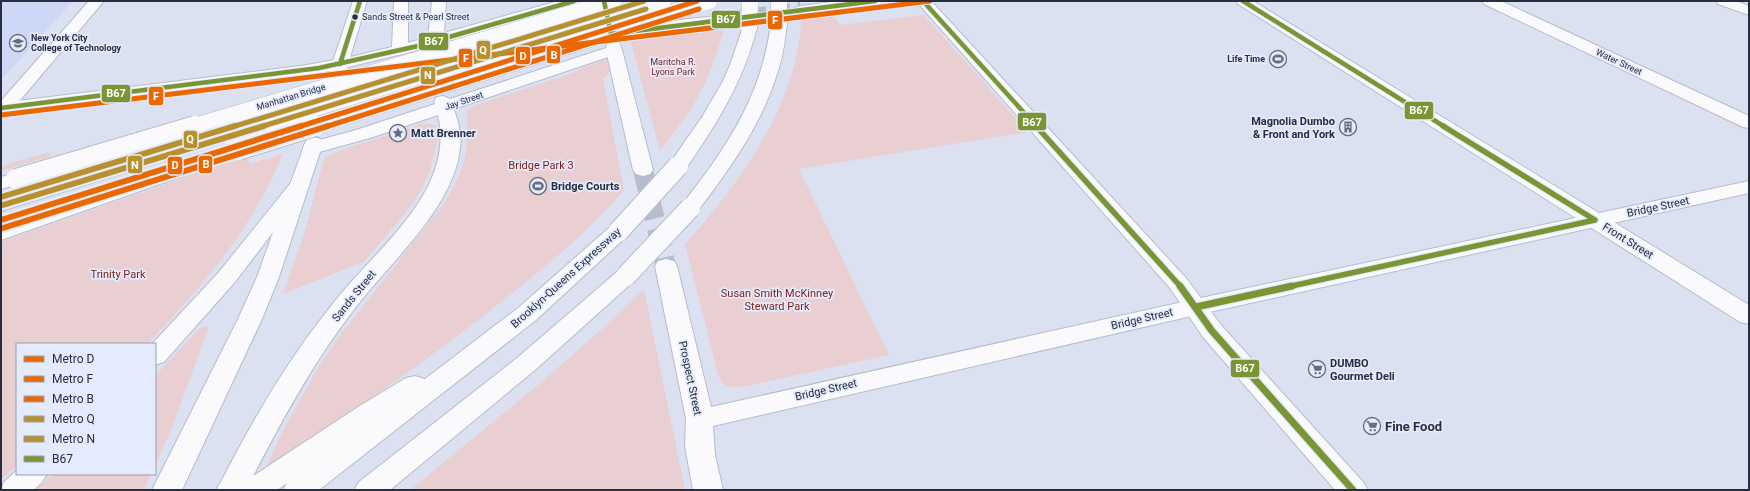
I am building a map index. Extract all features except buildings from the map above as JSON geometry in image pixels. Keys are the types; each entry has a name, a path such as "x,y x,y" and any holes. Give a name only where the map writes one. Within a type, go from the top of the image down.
{"main road":[{"path":"3,108 97,1"},
{"path":"339,67 360,1"},
{"path":"400,50 401,1"},
{"path":"436,41 439,1"},
{"path":"3,108 339,67 574,1"},
{"name":"Manhattan Bridge","path":"6,181 613,1"},
{"path":"1,234 32,217 233,142 663,1"},
{"path":"1,205 233,142 709,1"},
{"path":"369,490 526,364 626,276 690,208 730,153 758,101 769,74 779,36 779,1"},
{"path":"800,10 875,1"},
{"path":"923,1 1178,283 1212,331 1353,490"},
{"name":"Front Street","path":"1243,1 1749,316"},
{"name":"Water Street","path":"1489,1 1749,123"},
{"path":"1723,1 1749,11"},
{"name":"Brooklyn-Queens Expressway","path":"243,489 291,480 493,342 533,309 618,232 678,166 723,98 743,54 749,27 750,2"},
{"path":"669,26 727,19"},
{"name":"Jay Street","path":"300,184 313,146 357,136 444,104 613,48 643,170"},
{"name":"Sands Street","path":"243,489 260,433 284,392 312,349 347,302 418,218 433,196 449,158 452,137 449,118 444,104"},
{"path":"156,355 227,277 300,184"},
{"path":"167,490 250,319 268,277 300,184"},
{"name":"Bridge Street","path":"700,419 1196,307 1749,187"},
{"path":"1,222 32,217"},
{"name":"Prospect Street","path":"666,266 700,419 698,433 699,448 708,490"},
{"path":"14,490 31,475"}],"shaded area":[{"name":"New York City College of Technology","path":"1,1 73,1 1,80"}],"green space":[{"name":"Susan Smith McKinney Steward Park","path":"924,15 1028,132 799,169 889,355 742,387 727,386 722,382 718,374 685,244 725,196 745,169 762,141 777,112 789,82 797,51 801,20 834,16 840,25"},
{"name":"Maritcha R. Lyons Park","path":"726,24 704,86 693,106 660,151 630,39 643,35"},
{"name":"Bridge Park 3","path":"606,60 610,71 603,79 624,190 570,245 482,317 391,384 266,468 282,432 322,361 344,330 447,198 456,182 465,158 468,110 476,105 576,72 583,67"},
{"path":"420,124 430,124 438,127 439,132 430,171 423,187 411,206 364,262 283,294 304,234 324,159 333,153"},
{"path":"49,152 51,156 1,171 1,166"},
{"name":"Trinity Park","path":"283,153 258,205 225,255 187,301 148,343 16,343 16,467 1,480 1,242 245,156 251,164"},
{"path":"644,289 685,490 410,490 538,385 619,314"},
{"path":"203,327 207,327 208,329 173,425 156,464 156,375 198,330"},
{"path":"52,475 151,475 144,490 36,490"}],"tunnel":[{"path":"727,19 801,10"},
{"path":"618,33 669,26"},
{"path":"643,170 666,266"}],"metro line":[{"name":"Q","path":"1,197 644,1"},
{"name":"D","path":"1,220 697,1"},
{"name":"F","path":"1,115 930,1"},
{"name":"N","path":"3,205 646,9"},
{"name":"B","path":"3,228 699,9"}],"transit line":[{"name":"B67","path":"340,64 360,1"},
{"name":"B67","path":"1,108 319,68 418,46 574,1"},
{"name":"B67","path":"604,1 611,34 875,1"},
{"name":"B67","path":"923,1 1178,283 1212,331 1353,490"},
{"name":"B67","path":"1243,1 1595,220"},
{"name":"B67","path":"1196,307 1595,220"}],"place":[{"name":"Sands Street & Pearl Street","path":"355,17"},
{"name":"New York City College of Technology","path":"18,43"},
{"name":"Life Time","path":"1278,59"},
{"name":"Magnolia Dumbo & Front and York","path":"1348,127"},
{"name":"Matt Brenner","path":"398,133"},
{"name":"Bridge Courts","path":"538,186"},
{"name":"DUMBO Gourmet Deli","path":"1317,369"},
{"name":"Fine Food","path":"1372,426"}]}
